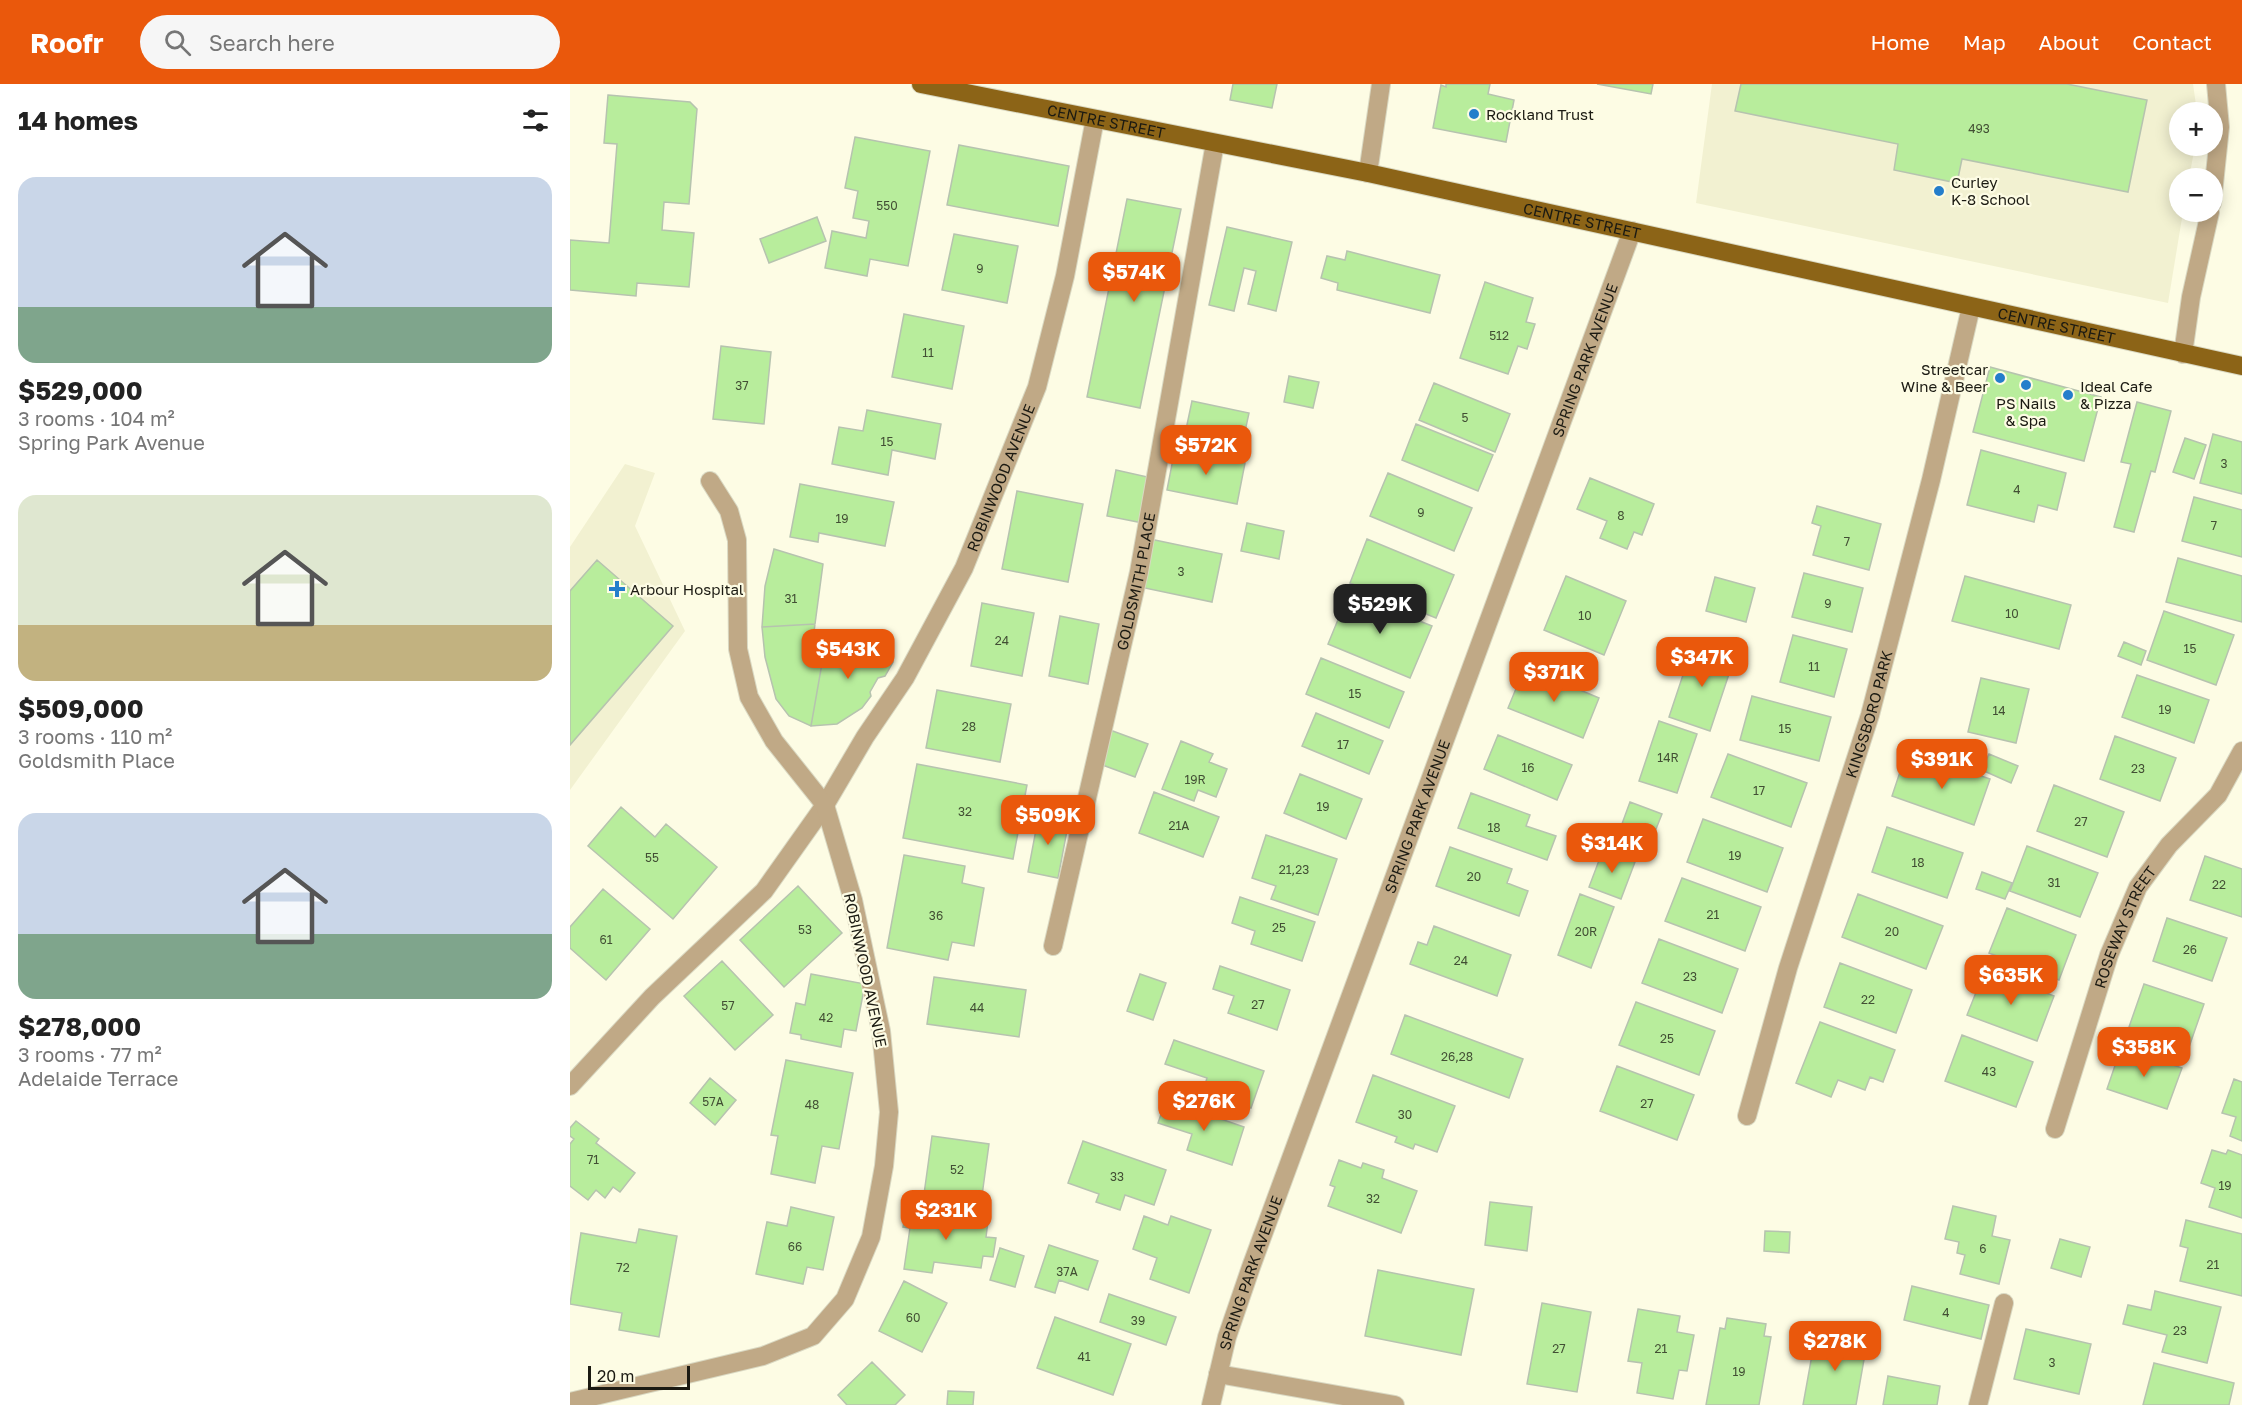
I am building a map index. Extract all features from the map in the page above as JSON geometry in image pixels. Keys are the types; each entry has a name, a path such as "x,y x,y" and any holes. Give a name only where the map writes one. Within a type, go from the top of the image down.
{"main road":[{"name":"CENTRE STREET","path":"921,84 1368,173 2242,366"}],"street":[{"path":"1368,173 1381,84"},
{"path":"2216,84 2220,127 2216,168"},
{"name":"ROBINWOOD AVENUE","path":"570,1086 652,997 764,891 825,806 865,737 905,678 964,568 1037,387 1065,276 1095,119"},
{"name":"GOLDSMITH PLACE","path":"1053,946 1139,572 1215,143"},
{"path":"2182,354 2191,297 2208,222"},
{"name":"SPRING PARK AVENUE","path":"1210,1405 1255,1256 1632,231"},
{"name":"KINGSBORO PARK","path":"1747,1116 1788,968 1870,715 1931,480 1971,307"},
{"name":"ROBINWOOD AVENUE","path":"570,1402 763,1356 813,1336 845,1299 871,1237 884,1166 889,1112 881,1031 853,900 825,806 774,741 749,697 738,649 737,540 729,511 710,481"},
{"name":"ROSEWAY STREET","path":"2055,1129 2109,955 2138,887 2169,845 2218,795 2242,751"},
{"path":"1978,1405 2004,1303"},
{"path":"1218,1374 1395,1405"}],"shaded area":[{"name":"Curley K-8 School","path":"1712,84 2193,84 2196,102 2169,102 2169,156 2193,156 2191,168 2169,168 2169,222 2181,222 2168,303 1696,203"},
{"name":"Arbour Hospital","path":"625,464 655,473 635,526 685,631 570,790 570,547"}],"building":[{"path":"1233,84 1277,84 1272,108 1230,100"},
{"name":"Rockland Trust","path":"1446,84 1490,84 1488,94 1514,100 1506,142 1433,128 1441,85 1446,87"},
{"path":"1597,84 1653,84 1651,94"},
{"path":"1741,84 2067,84 2147,100 2128,192 1962,159 1957,183 1894,170 1898,144 1735,111"},
{"path":"608,95 690,102 697,109 689,204 664,202 662,230 694,233 689,287 637,283 636,296 570,290 570,240 609,243 617,144 604,143"},
{"path":"855,137 930,151 908,266 870,259 867,276 825,268 832,231 866,238 869,221 853,218 858,191 845,188"},
{"path":"959,145 1069,166 1058,226 947,205"},
{"path":"1127,199 1181,209 1140,408 1087,397"},
{"path":"817,217 826,241 769,263 760,239"},
{"path":"1227,227 1292,242 1276,311 1248,304 1256,271 1244,268 1234,311 1209,305"},
{"path":"954,234 1018,246 1007,303 942,290"},
{"path":"1347,251 1440,275 1430,313 1337,290 1338,283 1321,278 1327,256 1345,260"},
{"path":"1485,282 1533,298 1526,322 1535,324 1527,349 1518,346 1508,374 1460,358"},
{"path":"904,314 964,326 952,389 892,377"},
{"path":"721,346 771,352 764,424 713,419"},
{"path":"1990,367 2101,397 2084,461 1973,432"},
{"path":"1289,376 1319,382 1313,408 1284,402"},
{"path":"1434,383 1510,414 1495,452 1419,420"},
{"path":"1192,401 1249,413 1244,436 1213,431 1210,444 1184,439"},
{"path":"2137,402 2171,411 2155,472 2151,471 2134,532 2114,527 2131,464 2121,462"},
{"path":"867,410 941,424 935,459 892,450 888,475 832,464 839,427 863,431"},
{"path":"1416,424 1493,455 1478,491 1402,460"},
{"path":"2213,434 2242,442 2242,494 2200,483"},
{"path":"2185,438 2206,445 2194,479 2173,472"},
{"path":"1175,449 1245,463 1237,504 1167,490"},
{"path":"1981,450 2066,473 2057,510 2038,505 2034,522 1967,505"},
{"path":"1116,470 1152,478 1143,523 1107,516"},
{"path":"1388,473 1472,508 1454,551 1370,516"},
{"path":"1590,478 1654,504 1642,535 1634,532 1627,549 1600,538 1607,521 1577,509"},
{"path":"800,484 894,502 885,546 819,533 818,542 790,537"},
{"path":"1017,491 1083,504 1068,582 1002,569"},
{"path":"2194,497 2242,510 2242,557 2182,541"},
{"path":"1817,506 1881,524 1869,570 1813,555 1821,526 1812,523"},
{"path":"1247,523 1284,531 1279,559 1241,551"},
{"path":"1150,539 1222,554 1212,602 1140,587"},
{"path":"1367,539 1454,575 1436,618 1350,583"},
{"path":"774,549 823,564 815,624 762,627 765,586"},
{"path":"2178,558 2242,576 2242,622 2166,602"},
{"path":"597,560 673,626 570,745 570,591"},
{"path":"1804,573 1863,588 1852,632 1792,617"},
{"path":"1566,576 1626,601 1604,655 1544,630"},
{"path":"1965,576 2071,605 2059,649 1952,621"},
{"path":"1715,577 1755,588 1746,622 1706,611"},
{"path":"1349,593 1432,626 1410,678 1328,644"},
{"path":"982,603 1034,613 1022,676 971,666"},
{"path":"2164,611 2234,635 2216,685 2147,660"},
{"path":"1060,616 1099,624 1088,684 1049,676"},
{"path":"815,624 812,649 824,652 811,726 789,716 776,699 765,657 762,627"},
{"path":"848,634 892,657 893,662 885,676 878,678 870,692 871,696 862,708 837,724 811,726 824,652 836,655 837,647"},
{"path":"1793,635 1847,649 1834,697 1780,682"},
{"path":"2124,642 2146,651 2141,665 2118,656"},
{"path":"1693,645 1734,659 1710,731 1669,717"},
{"path":"1321,658 1404,692 1389,728 1306,694"},
{"path":"1525,667 1599,698 1583,738 1508,708"},
{"path":"2137,675 2209,700 2194,743 2122,717"},
{"path":"1981,678 2029,689 2016,743 1968,732"},
{"path":"937,690 1011,704 1000,762 926,748"},
{"path":"1752,696 1831,717 1819,761 1740,740"},
{"path":"1316,713 1383,741 1369,774 1302,746"},
{"path":"1659,721 1697,734 1677,793 1639,781"},
{"path":"1110,730 1148,744 1135,777 1097,763"},
{"path":"1498,735 1572,765 1557,800 1484,769"},
{"path":"2115,736 2176,758 2160,801 2100,779"},
{"path":"1181,741 1213,754 1209,762 1227,769 1216,797 1198,790 1194,801 1162,789"},
{"path":"1728,754 1807,783 1791,827 1711,797"},
{"path":"1989,754 2018,766 2011,783 1982,770"},
{"path":"1905,757 1947,771 1949,765 1990,779 1974,825 1892,796"},
{"path":"917,764 1027,785 1013,859 903,838"},
{"path":"1300,774 1362,799 1346,839 1284,813"},
{"path":"2054,785 2124,812 2107,857 2037,831"},
{"path":"1154,792 1219,817 1203,857 1139,833"},
{"path":"1471,793 1530,815 1526,826 1556,836 1547,860 1458,828"},
{"path":"1630,802 1662,814 1650,844 1619,832"},
{"path":"621,807 655,837 666,824 717,867 673,919 588,846"},
{"path":"1039,814 1069,820 1058,878 1028,872"},
{"path":"1703,819 1783,848 1767,892 1687,862"},
{"path":"1887,827 1963,853 1947,898 1872,872"},
{"path":"1266,835 1337,859 1318,915 1271,899 1276,886 1252,878"},
{"path":"2027,846 2098,873 2080,917 2010,891"},
{"path":"1450,847 1512,869 1507,883 1528,891 1519,916 1436,886"},
{"path":"1603,850 1635,862 1621,899 1589,887"},
{"path":"904,855 965,866 962,883 984,888 974,946 952,942 948,960 887,948"},
{"path":"2205,856 2242,869 2242,917 2190,900"},
{"path":"1982,872 2012,883 2005,899 1976,889"},
{"path":"1682,878 1761,907 1745,951 1665,921"},
{"path":"798,886 842,933 784,987 740,940"},
{"path":"603,889 650,929 606,980 570,948 570,927"},
{"path":"1580,894 1614,907 1591,968 1558,955"},
{"path":"1858,894 1943,926 1926,969 1842,937"},
{"path":"1240,897 1315,922 1302,961 1251,944 1255,931 1232,923"},
{"path":"2007,908 2076,935 2059,980 1989,953"},
{"path":"2167,918 2227,938 2212,981 2153,961"},
{"path":"1434,926 1511,955 1497,996 1410,964 1418,942 1427,945"},
{"path":"1659,939 1738,969 1722,1013 1642,983"},
{"path":"722,961 773,1015 735,1050 684,996"},
{"path":"1840,963 1912,990 1896,1033 1824,1007"},
{"path":"1220,966 1290,990 1277,1030 1228,1013 1234,996 1213,989"},
{"path":"1985,970 2054,996 2037,1041 1967,1015"},
{"path":"811,974 865,984 856,1031 844,1029 841,1047 801,1039 801,1035 790,1033 796,1003 805,1005"},
{"path":"1140,974 1166,983 1153,1020 1127,1011"},
{"path":"934,977 1026,990 1019,1037 927,1024"},
{"path":"2144,984 2204,1004 2189,1047 2129,1027"},
{"path":"1636,1002 1715,1031 1699,1075 1619,1045"},
{"path":"1405,1015 1523,1059 1509,1098 1391,1054"},
{"path":"1820,1022 1895,1050 1883,1082 1870,1077 1865,1090 1838,1080 1831,1097 1796,1083"},
{"path":"1962,1035 2033,1062 2016,1107 1945,1081"},
{"path":"1174,1040 1264,1071 1251,1108 1203,1091 1207,1078 1165,1064"},
{"path":"2121,1048 2182,1068 2167,1109 2107,1089"},
{"path":"786,1060 853,1073 839,1149 822,1146 815,1183 771,1174 778,1136 771,1135"},
{"path":"1617,1066 1694,1095 1677,1140 1600,1111"},
{"path":"1373,1075 1455,1106 1437,1152 1415,1144 1413,1149 1395,1142 1397,1137 1356,1122"},
{"path":"710,1078 736,1100 715,1125 690,1103"},
{"path":"2234,1079 2242,1082 2242,1141 2230,1136 2236,1117 2222,1113"},
{"path":"1166,1100 1244,1127 1232,1165 1187,1150 1192,1134 1158,1123"},
{"path":"576,1121 599,1139 596,1143 635,1173 620,1192 613,1187 605,1198 596,1190 588,1200 570,1186 570,1144 574,1139 570,1136 570,1128"},
{"path":"932,1136 989,1144 981,1203 924,1194"},
{"path":"1083,1141 1166,1170 1154,1205 1125,1195 1120,1210 1096,1202 1099,1194 1068,1183"},
{"path":"2212,1150 2226,1154 2228,1150 2242,1155 2242,1218 2209,1207 2215,1188 2201,1183"},
{"path":"1339,1160 1361,1168 1363,1163 1384,1170 1382,1178 1417,1191 1401,1233 1328,1206 1335,1187 1330,1185"},
{"path":"1490,1202 1532,1207 1527,1251 1485,1245"},
{"path":"1953,1206 1996,1216 1992,1236 2010,1240 1999,1284 1960,1274 1965,1255 1957,1253 1959,1242 1945,1239"},
{"path":"791,1207 834,1217 823,1270 807,1267 803,1284 756,1274 767,1222 787,1226"},
{"path":"906,1210 988,1221 986,1237 996,1238 993,1257 983,1256 981,1268 934,1262 932,1273 904,1269 910,1228 903,1227"},
{"path":"1144,1216 1168,1225 1171,1216 1211,1230 1189,1293 1150,1279 1157,1258 1133,1249"},
{"path":"2186,1220 2242,1234 2242,1296 2180,1281 2188,1248 2180,1246"},
{"path":"639,1229 677,1236 659,1337 619,1330 622,1313 570,1304 581,1233 636,1243"},
{"path":"1765,1231 1790,1232 1789,1253 1764,1251"},
{"path":"2060,1239 2090,1247 2081,1277 2051,1268"},
{"path":"1049,1245 1098,1261 1088,1290 1059,1280 1055,1293 1035,1287"},
{"path":"1000,1248 1024,1256 1015,1287 990,1280"},
{"path":"1378,1270 1474,1289 1461,1355 1365,1336"},
{"path":"904,1281 947,1303 922,1352 879,1331"},
{"path":"1912,1286 1989,1305 1981,1339 1904,1320"},
{"path":"2155,1291 2221,1307 2207,1363 2162,1352 2167,1335 2123,1324 2128,1305 2151,1310"},
{"path":"1109,1294 1176,1317 1166,1345 1100,1322"},
{"path":"1542,1303 1591,1312 1577,1392 1527,1384"},
{"path":"1638,1309 1680,1316 1677,1332 1694,1335 1687,1371 1679,1370 1673,1399 1637,1393 1642,1363 1628,1361"},
{"path":"1055,1317 1131,1344 1113,1395 1037,1368"},
{"path":"1727,1318 1766,1324 1764,1336 1771,1337 1759,1405 1706,1405 1720,1328 1725,1329"},
{"path":"2026,1329 2091,1344 2079,1394 2014,1379"},
{"path":"1821,1334 1860,1341 1858,1353 1865,1354 1856,1405 1803,1405 1814,1344 1819,1345"},
{"path":"872,1362 905,1395 895,1405 847,1405 838,1395"},
{"path":"2154,1363 2234,1383 2229,1405 2143,1405"},
{"path":"1888,1376 1940,1386 1937,1405 1883,1405"},
{"path":"948,1391 974,1392 973,1405 947,1405"}],"place":[{"name":"Rockland Trust","path":"1474,114"},
{"name":"Curley K-8 School","path":"1939,191"},
{"name":"Streetcar Wine & Beer","path":"2000,378"},
{"name":"PS Nails & Spa","path":"2026,385"},
{"name":"Ideal Cafe & Pizza","path":"2068,395"},
{"name":"Arbour Hospital","path":"617,589"}]}
